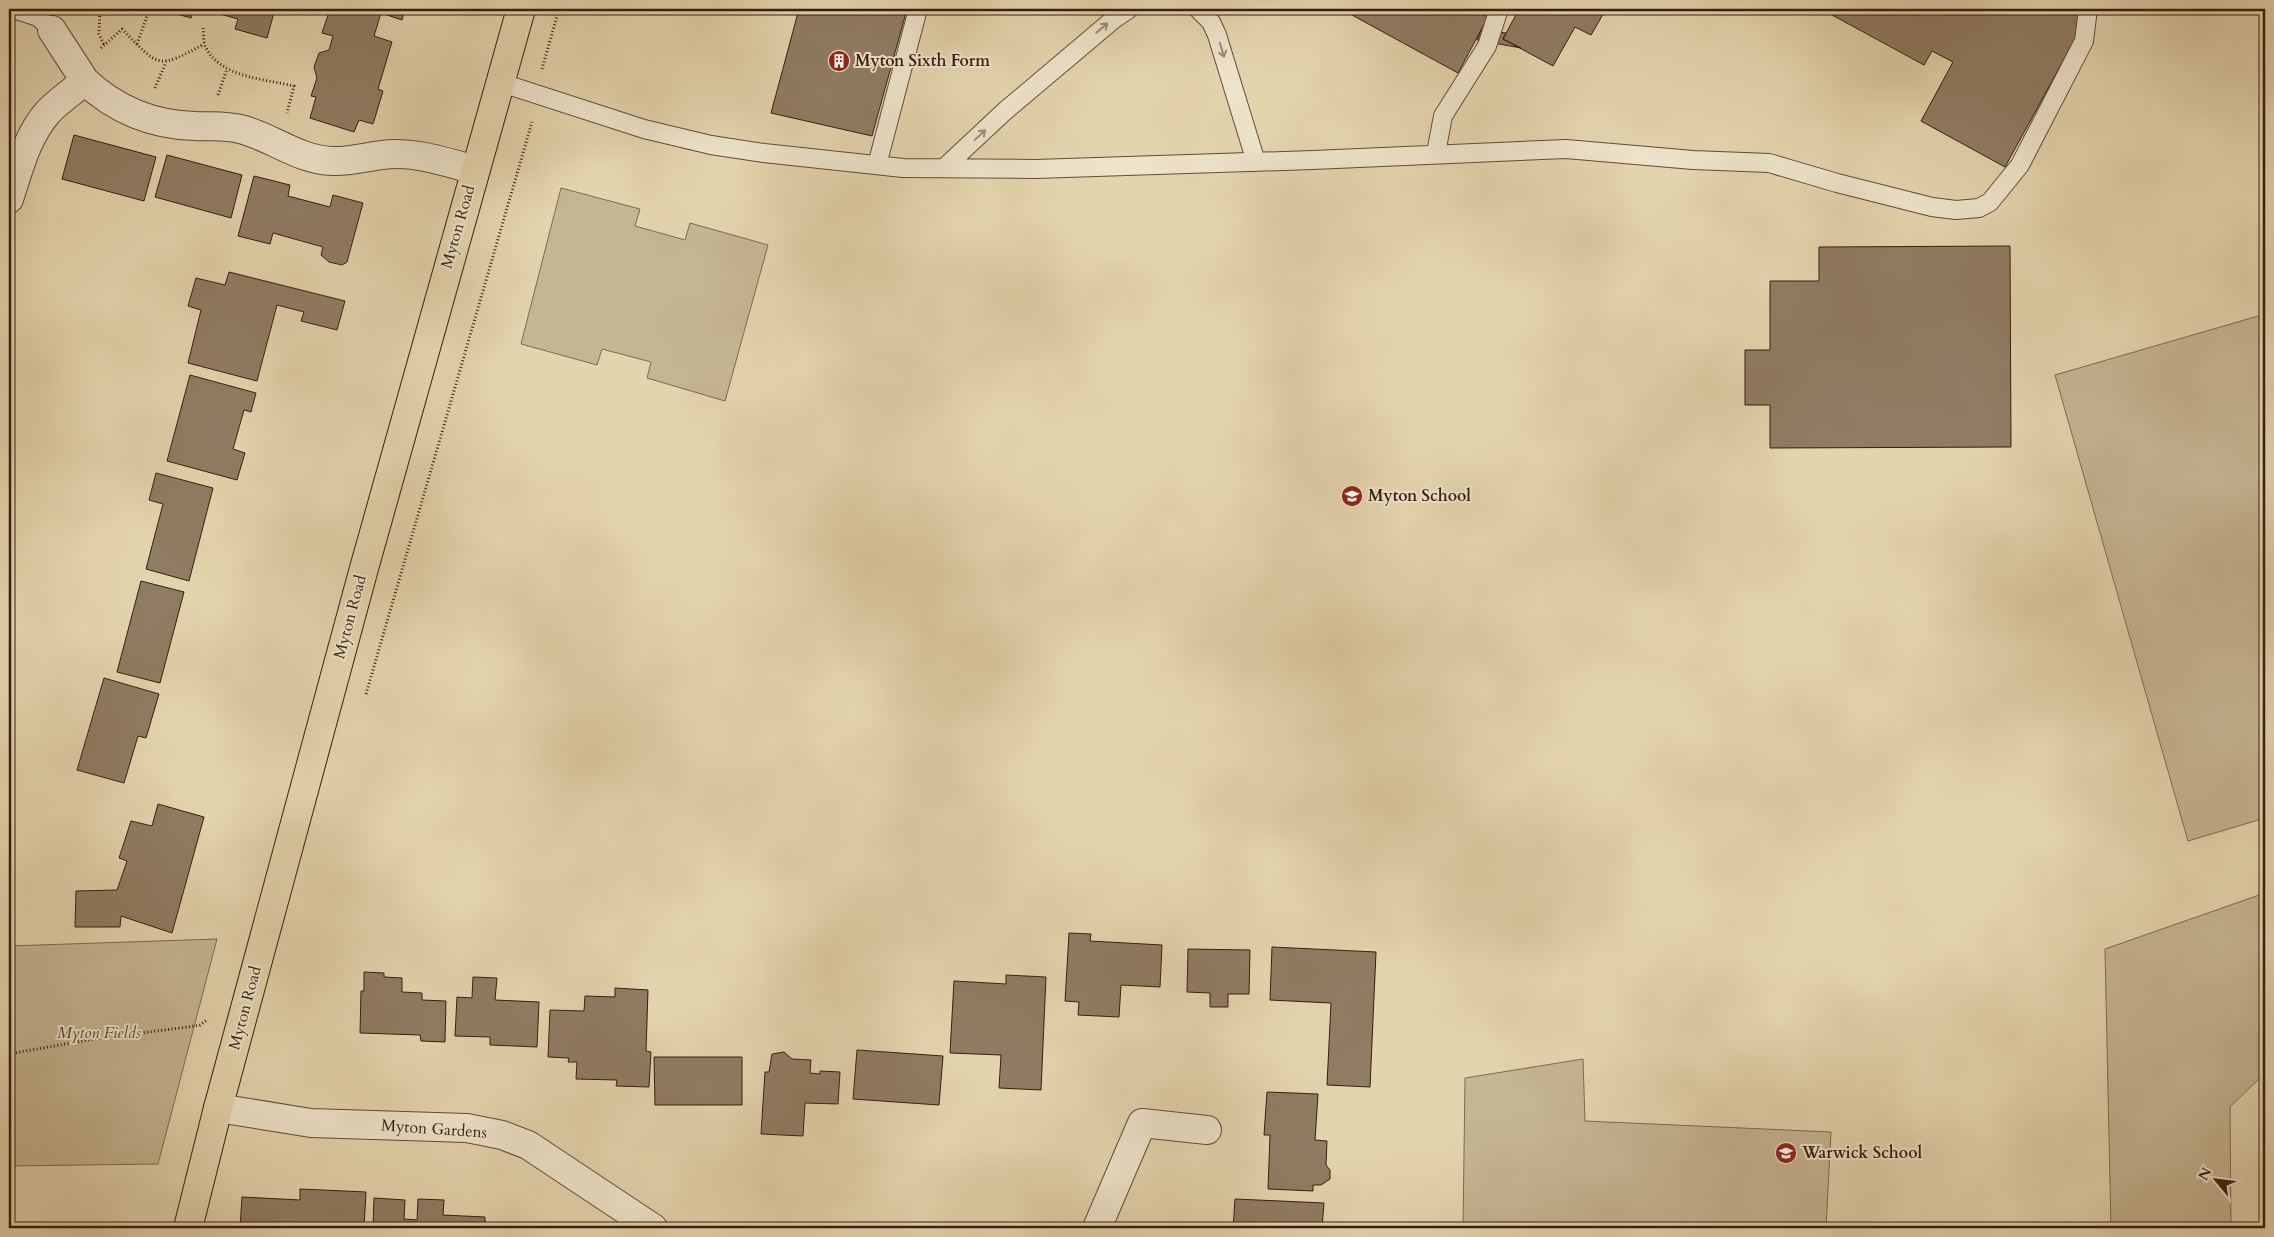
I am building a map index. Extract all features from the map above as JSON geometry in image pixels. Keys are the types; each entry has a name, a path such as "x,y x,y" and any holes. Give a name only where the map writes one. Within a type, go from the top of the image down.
{"main road":[{"name":"Myton Road","path":"188,1228 218,1108 375,526 521,9"}],"street":[{"path":"52,30 85,81 106,99 142,117 174,125 222,126 244,130 309,158 334,161 407,154 428,156 474,170"},
{"path":"9,199 28,145 39,124 50,110 85,81"},
{"name":"Myton Gardens","path":"218,1108 311,1122 466,1128 502,1135 528,1145 653,1228"},
{"path":"1097,1228 1142,1123 1207,1130"}],"lane":[{"path":"13,9 38,18 52,30"},
{"path":"877,165 918,9"},
{"path":"944,168 1005,111 1114,19 1129,9"},
{"path":"1198,9 1211,22 1217,35 1256,162"},
{"path":"1436,153 1443,116 1487,46 1498,12 1496,9"},
{"path":"499,82 644,129 711,145 764,153 903,168 1035,169 1566,149 1693,160 1769,163 1837,183 1932,207 1956,210 1979,208 1990,202 2020,166 2084,41 2088,9"}],"path":[{"path":"100,9 99,34 104,45"},
{"path":"542,69 559,9"},
{"path":"137,44 147,16"},
{"path":"203,28 204,44 213,58 227,69 294,86 285,120"},
{"path":"96,53 122,29 152,59 160,62 167,61 204,44"},
{"path":"153,94 167,61"},
{"path":"216,102 227,69"},
{"path":"364,702 533,121"},
{"path":"9,1054 200,1025 212,1017"}],"green space":[{"path":"561,188 640,209 635,226 685,240 690,223 768,245 725,401 647,378 651,362 602,349 597,365 521,344"},
{"path":"2265,314 2265,818 2188,841 2055,375"},
{"path":"2265,893 2265,1073 2230,1107 2231,1228 2111,1228 2105,949"},
{"name":"Myton Fields","path":"217,939 158,1164 9,1166 9,946"},
{"path":"1583,1059 1585,1121 1831,1132 1826,1228 1463,1228 1465,1078"}],"building":[{"path":"159,9 194,9 191,18"},
{"path":"202,9 275,9 267,38 235,29 238,19"},
{"path":"330,9 405,9 402,20 381,13 374,36 392,42 378,89 383,91 373,124 359,120 354,132 310,118 316,97 311,96 317,78 314,67 319,53 329,50 333,36 322,33"},
{"name":"Myton Sixth Form","path":"799,9 907,9 872,136 771,113"},
{"path":"1341,9 1472,9 1488,17 1458,73"},
{"path":"1519,9 1606,9 1591,35 1575,27 1553,66 1503,39"},
{"path":"1821,9 2067,9 2086,19 2005,167 1921,121 1953,62 1932,51 1924,65"},
{"path":"1481,30 1506,33 1503,39 1521,48 1477,40"},
{"path":"74,135 156,157 144,201 62,179"},
{"path":"167,155 242,175 231,218 155,197"},
{"path":"254,176 290,185 288,196 330,207 333,195 363,203 347,262 342,265 329,262 321,255 323,247 273,233 270,244 238,236"},
{"path":"2010,246 2011,447 1770,448 1770,405 1745,405 1745,350 1770,350 1770,281 1819,281 1819,247"},
{"path":"229,272 345,301 337,330 301,321 304,312 277,305 257,381 188,363 201,310 188,306 196,278 225,285"},
{"path":"190,375 256,393 251,412 244,410 233,449 245,453 237,480 167,461"},
{"path":"156,473 213,488 189,581 146,569 163,504 149,500"},
{"path":"141,581 184,592 160,683 117,672"},
{"path":"104,678 159,694 146,738 138,736 124,783 77,770"},
{"path":"158,804 204,817 172,933 121,916 120,927 75,927 76,891 117,890 127,861 119,858 131,821 152,826"},
{"path":"1069,933 1091,934 1090,941 1162,945 1160,987 1121,985 1119,1017 1078,1015 1079,1002 1065,1001"},
{"path":"1272,947 1376,952 1370,1087 1327,1085 1331,1003 1270,1000"},
{"path":"1188,949 1250,950 1249,994 1228,994 1228,1007 1210,1007 1210,993 1187,992"},
{"path":"364,972 384,973 384,977 402,978 402,992 422,993 422,1000 446,1001 445,1042 421,1041 420,1035 360,1033 361,991 364,991"},
{"path":"1006,975 1046,977 1041,1090 999,1088 1001,1055 950,1053 954,981 1006,984"},
{"path":"473,977 497,978 495,1000 539,1002 537,1047 490,1045 490,1037 455,1036 457,997 472,998"},
{"path":"615,988 648,990 646,1051 651,1052 649,1087 616,1086 617,1080 576,1079 577,1062 568,1062 569,1058 548,1057 550,1010 584,1011 585,996 615,997"},
{"path":"857,1050 943,1056 939,1105 853,1099"},
{"path":"784,1052 792,1059 811,1060 810,1073 820,1074 820,1071 840,1072 838,1104 805,1103 803,1136 761,1134 765,1072 769,1072 772,1054"},
{"path":"654,1057 742,1057 742,1105 655,1105"},
{"path":"1267,1092 1318,1094 1315,1140 1327,1141 1326,1165 1330,1170 1330,1179 1321,1185 1313,1185 1313,1191 1268,1189 1270,1135 1264,1135"},
{"path":"300,1189 366,1192 364,1228 240,1228 242,1197 300,1200"},
{"path":"374,1198 405,1200 404,1219 417,1220 418,1199 444,1200 443,1215 485,1217 485,1228 373,1228"},
{"path":"1235,1199 1324,1203 1322,1228 1233,1228"}],"place":[{"name":"Myton Sixth Form","path":"839,61"},
{"name":"Myton School","path":"1352,496"},
{"name":"Warwick School","path":"1786,1153"}]}
